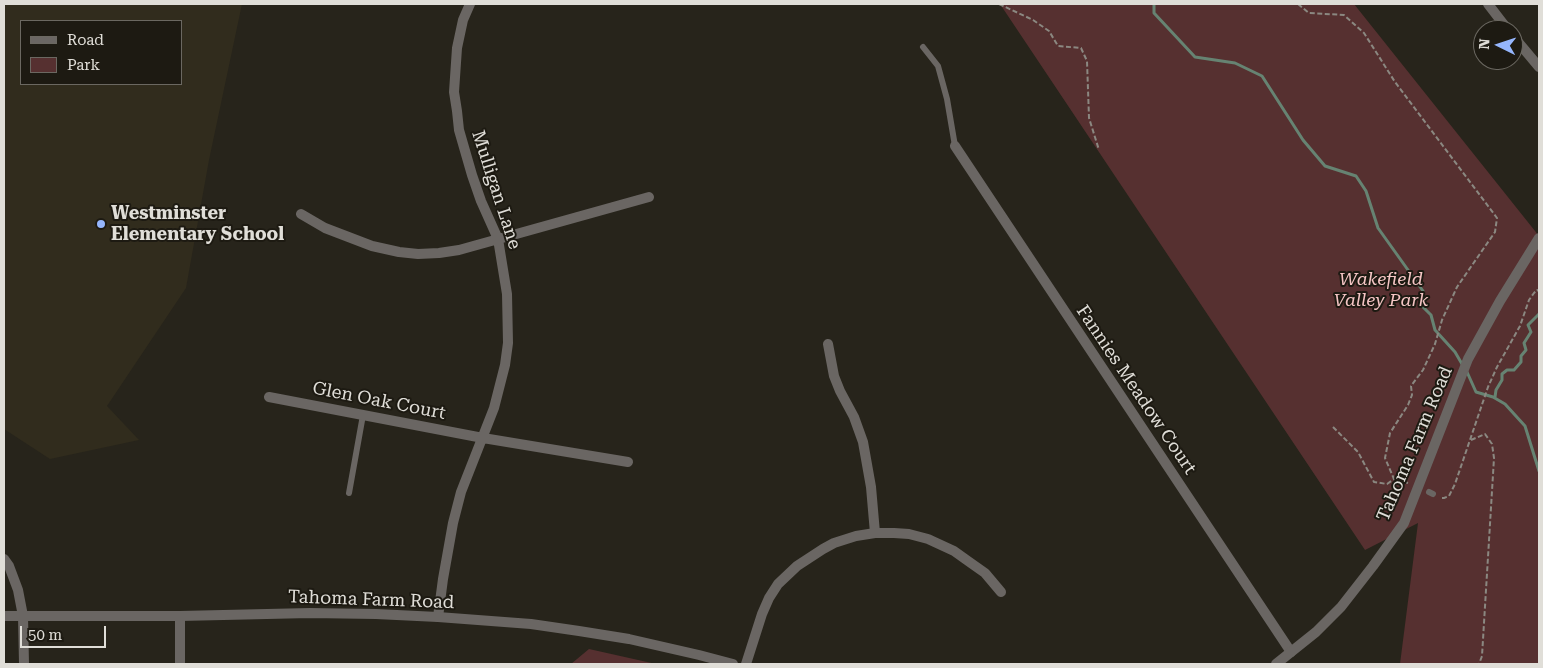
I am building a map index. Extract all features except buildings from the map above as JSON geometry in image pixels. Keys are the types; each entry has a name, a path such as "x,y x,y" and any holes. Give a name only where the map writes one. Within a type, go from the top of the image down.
{"street":[{"name":"Mulligan Lane","path":"438,617 442,579 453,522 461,492 500,387 508,343 507,294 498,239 481,202 472,175 459,130 456,111 454,92 458,48 463,20 470,4"},
{"path":"1488,4 1500,20"},
{"path":"1523,48 1539,67"},
{"name":"Fannies Meadow Court","path":"954,146 1291,652"},
{"path":"301,214 325,228 372,246 398,252 418,254 439,253 459,250 649,197"},
{"name":"Tahoma Farm Road","path":"1276,664 1316,632 1340,607 1373,566 1404,522 1468,359 1500,301 1539,238"},
{"path":"828,344 834,376 854,417 863,442 871,487 875,533"},
{"name":"Glen Oak Court","path":"269,397 482,438 628,462"},
{"path":"746,664 762,614 778,584 789,572 809,557 834,543 856,536 875,533 909,534 928,539 954,551 985,573 1001,592"},
{"path":"4,559 9,566 18,590 23,616 24,664"},
{"name":"Tahoma Farm Road","path":"4,616 180,616 310,613 438,617 531,624 579,631 655,645 732,664"},
{"path":"180,616 180,664"}],"lane":[{"path":"924,47 938,66 947,99 954,146"},
{"path":"349,492 363,415"}],"path":[{"path":"999,4 1034,20 1049,31 1058,46 1081,48 1087,61 1090,118 1099,150"},
{"path":"1298,4 1309,12 1344,15 1364,32 1395,82 1497,218 1495,232 1457,287 1423,370 1411,386 1412,395 1408,406 1390,433 1385,458 1394,479"},
{"path":"1431,493 1444,498 1449,496 1471,440 1488,387 1520,326 1529,300 1539,290"},
{"path":"1333,426 1358,452 1374,482 1387,484 1394,479"},
{"path":"1471,440 1485,434 1492,444 1494,458 1482,656 1479,664"},
{"path":"1394,479 1408,483"}],"shaded area":[{"name":"Westminster Elementary School","path":"4,4 242,4 209,160 186,288 107,406 139,440 50,459 4,429"}],"green space":[{"name":"Wakefield Valley Park","path":"1000,4 1354,4 1539,236 1539,664 1400,664 1418,523 1365,550"},
{"path":"589,649 656,664 571,664"}],"waterway":[{"path":"1154,4 1154,13 1195,57 1235,63 1262,76 1303,140 1325,166 1356,176 1366,191 1378,228 1423,291 1421,305 1431,315 1435,330 1455,352 1462,364"},
{"path":"1495,397 1496,390 1502,380 1502,374 1507,370 1514,370 1521,362 1521,356 1526,350 1524,343 1531,332 1528,325 1539,314"},
{"path":"1467,372 1476,392 1493,397 1505,404 1525,426 1539,471"}],"place":[{"name":"Westminster Elementary School","path":"101,224"}]}
